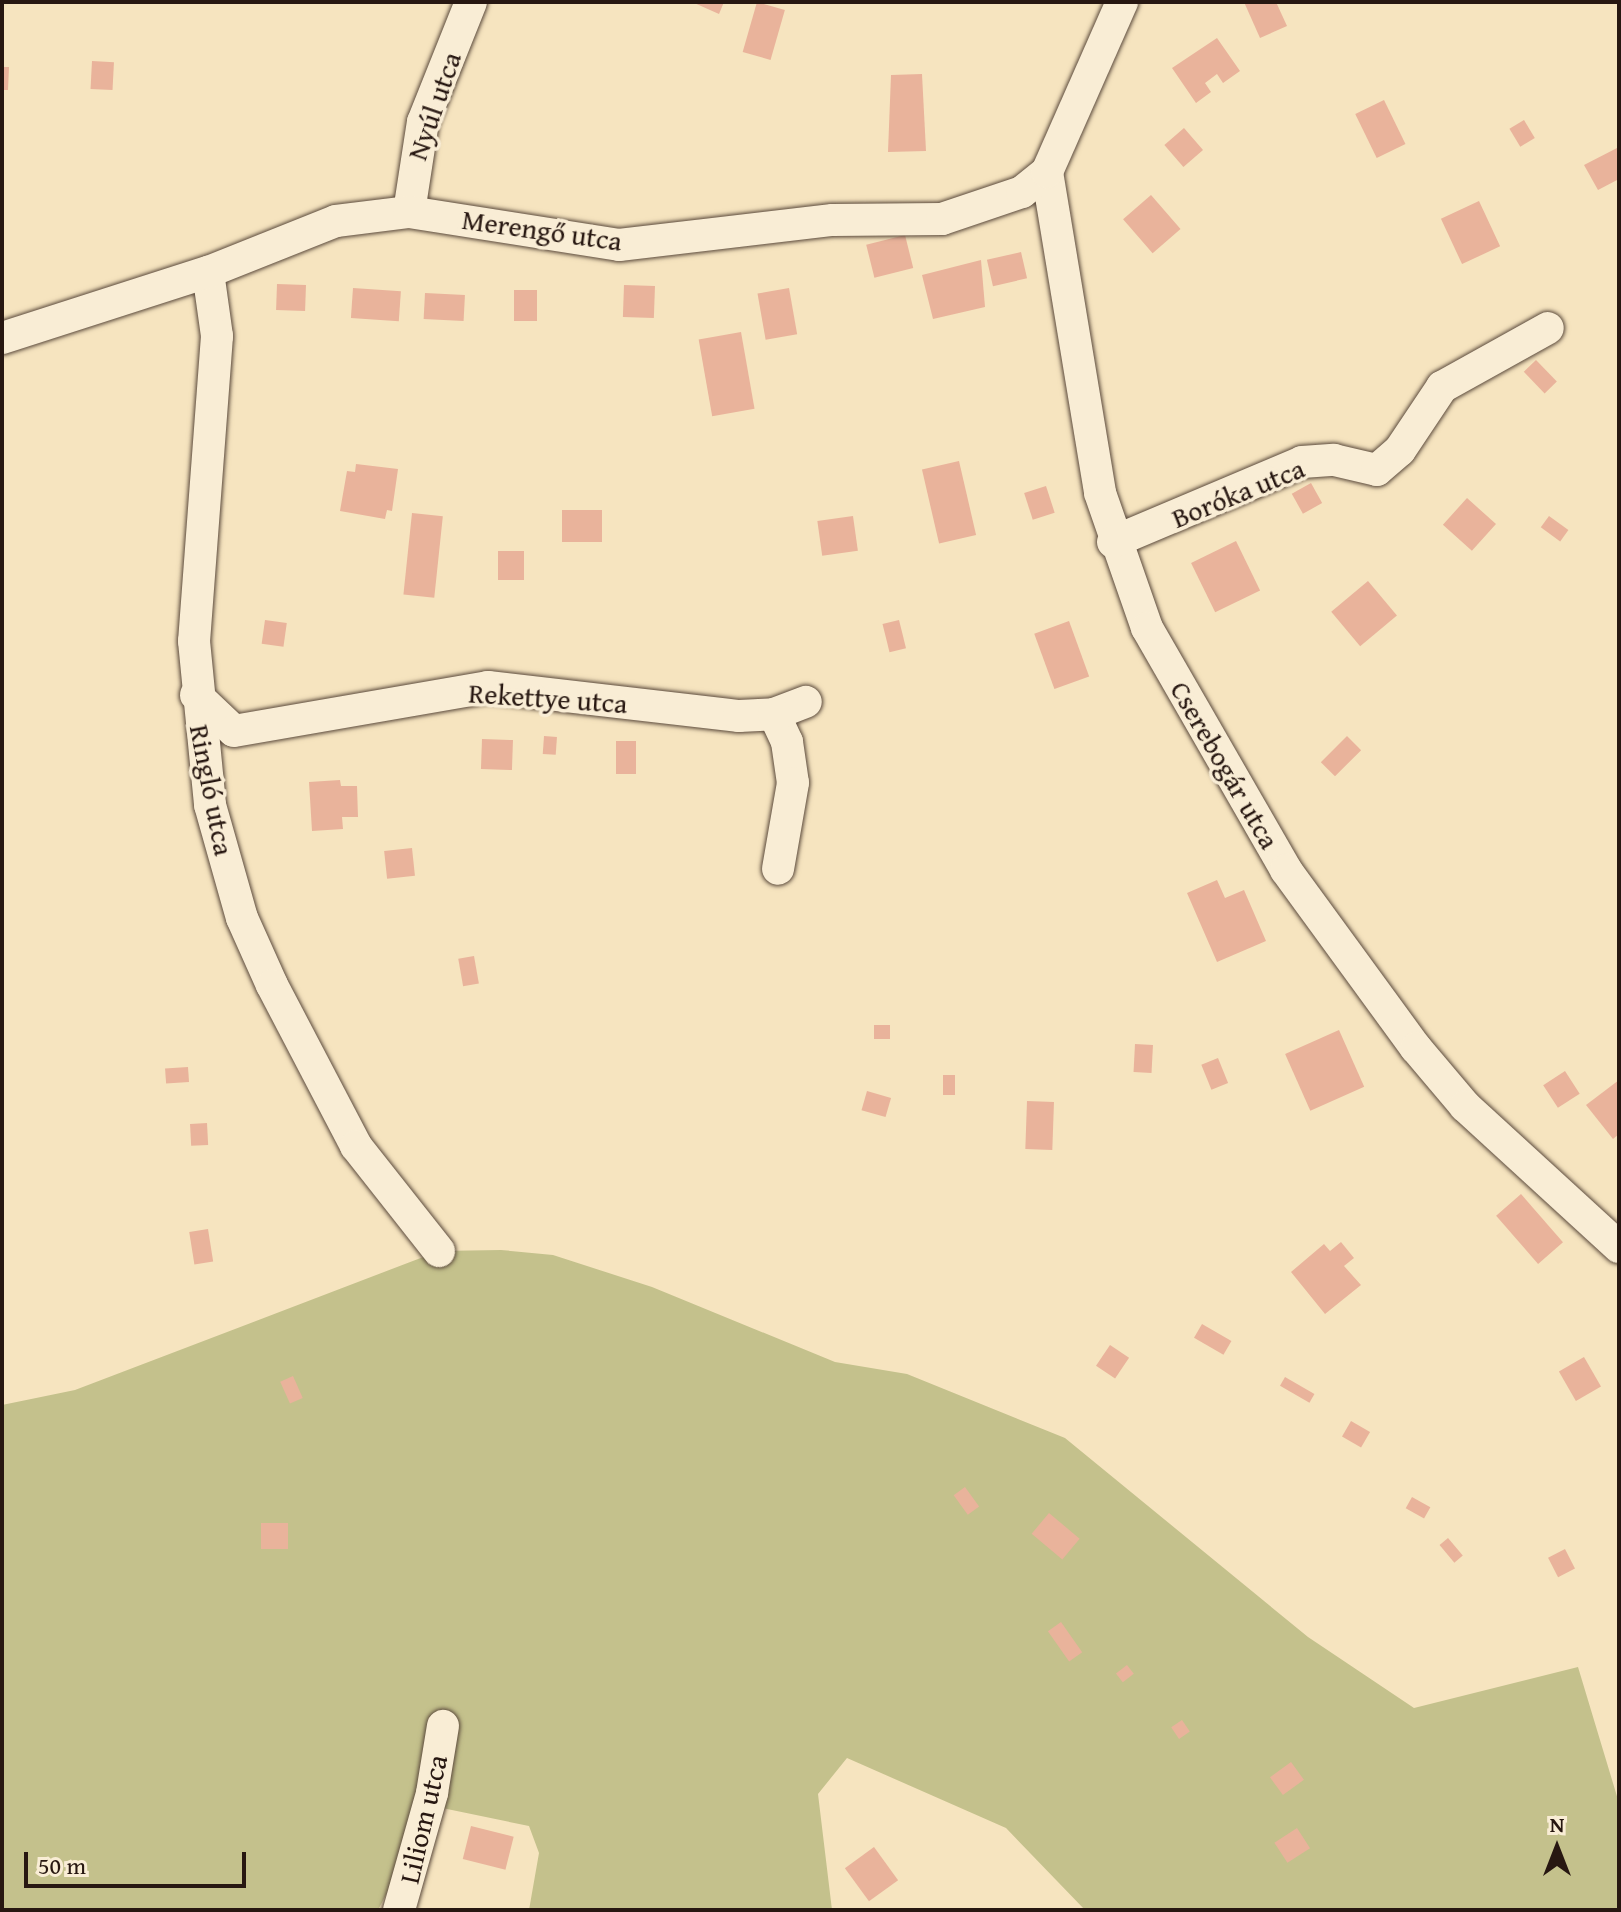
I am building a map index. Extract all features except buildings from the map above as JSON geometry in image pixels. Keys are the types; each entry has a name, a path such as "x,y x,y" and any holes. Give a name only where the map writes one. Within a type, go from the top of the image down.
{"street":[{"name":"Nyúl utca","path":"409,212 423,122 471,2"},
{"path":"1047,172 1122,2"},
{"name":"Merengő utca","path":"2,338 208,272 336,221 409,212 619,245 833,220 942,219 1022,192 1047,172"},
{"name":"Cserebogár utca","path":"1047,172 1083,414 1113,542 1147,628 1286,870 1369,986 1465,1106 1619,1247"},
{"name":"Ringló utca","path":"208,272 217,336 212,458 194,591 196,695 210,805 242,918 356,1146 439,1251"},
{"name":"Boróka utca","path":"1113,542 1302,462 1377,470 1400,450 1442,387 1548,328"},
{"name":"Rekettye utca","path":"196,695 234,731 488,687 774,714 806,702"},
{"path":"774,714 787,742 793,783 778,869"},
{"name":"Liliom utca","path":"399,1910 432,1793 443,1726"}],"shaded area":[{"path":"501,1250 553,1255 652,1287 835,1362 907,1374 1065,1438 1308,1637 1414,1708 1578,1667 1619,1803 1619,1910 1085,1910 1006,1828 847,1758 818,1794 832,1910 529,1910 539,1853 529,1826 418,1803 410,1849 378,1910 2,1910 2,1405 75,1390 439,1251"}]}
